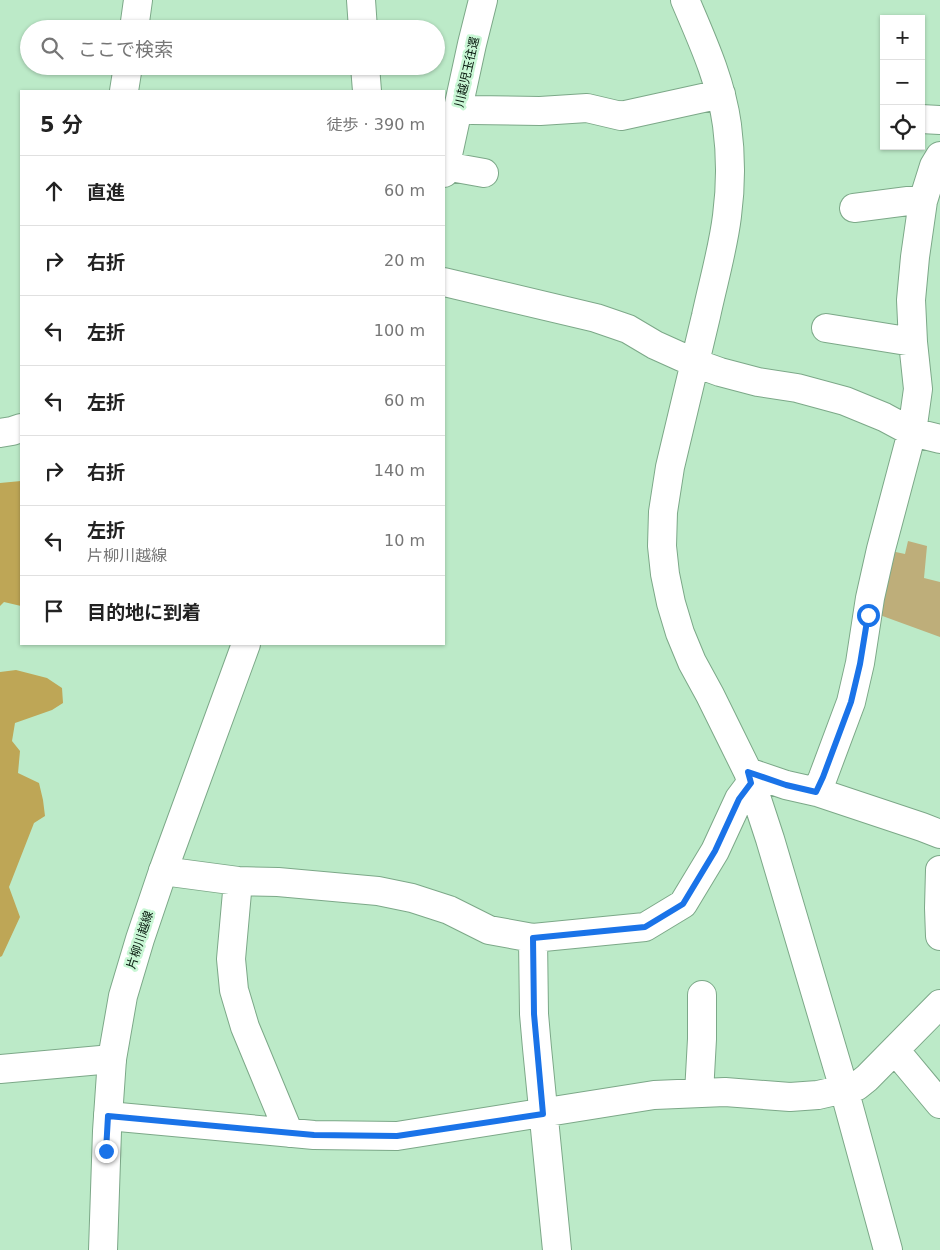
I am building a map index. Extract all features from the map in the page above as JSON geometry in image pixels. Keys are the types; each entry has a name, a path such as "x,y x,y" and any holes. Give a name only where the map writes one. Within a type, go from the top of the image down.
{"street":[{"path":"135,20 138,0"},
{"path":"361,0 362,20"},
{"name":"川越児玉往還","path":"445,165 483,0"},
{"path":"685,0 721,94 727,125 730,176 727,217 719,259 665,490 662,546 664,565 671,603 686,647 749,778 770,839 844,1089 888,1250"},
{"path":"124,90 127,75"},
{"path":"366,75 367,90"},
{"path":"459,107 472,110 540,111 587,108 621,116 721,94"},
{"path":"925,119 940,120"},
{"path":"816,792 851,702 860,664 870,598 912,432 918,389 911,300 915,257 923,201 934,166 940,156"},
{"path":"445,169 484,173"},
{"path":"854,208 908,201 923,201"},
{"path":"445,282 596,318 628,330 694,363 758,382 797,388 845,401 884,417 912,432 940,439"},
{"path":"826,328 913,342"},
{"path":"0,433 12,432 20,428"},
{"name":"片柳川越線","path":"103,1250 112,1059 123,996 163,871 246,645"},
{"path":"749,778 816,792 940,834"},
{"path":"163,871 238,881 278,882 378,891 412,898 450,910 489,930 533,938 645,927 683,904 715,851 749,778"},
{"path":"940,870 940,936"},
{"path":"238,881 231,959 234,990 245,1027 289,1133"},
{"path":"533,938 534,1014 557,1250"},
{"path":"699,1093 702,995"},
{"path":"108,1116 314,1135 397,1136 654,1095 725,1092 790,1097 818,1095 857,1086 880,1067 940,1004"},
{"path":"895,1050 940,1104"},
{"path":"0,1069 112,1059"}],"shaded area":[{"path":"20,481 20,606 4,602 0,606 0,483"},
{"path":"908,541 927,546 924,578 940,582 940,637 877,614 891,551 905,554"},
{"path":"16,670 47,678 62,688 63,703 52,710 15,723 12,741 20,751 18,773 39,783 45,816 34,823 9,887 20,917 0,957 0,672"}],"route":[{"path":"106,1151 108,1116 314,1135 397,1136 543,1114 534,1014 533,938 645,927 683,904 715,851 730,815 751,783 748,772 786,785 816,792 851,702 860,664 868,615"}]}
